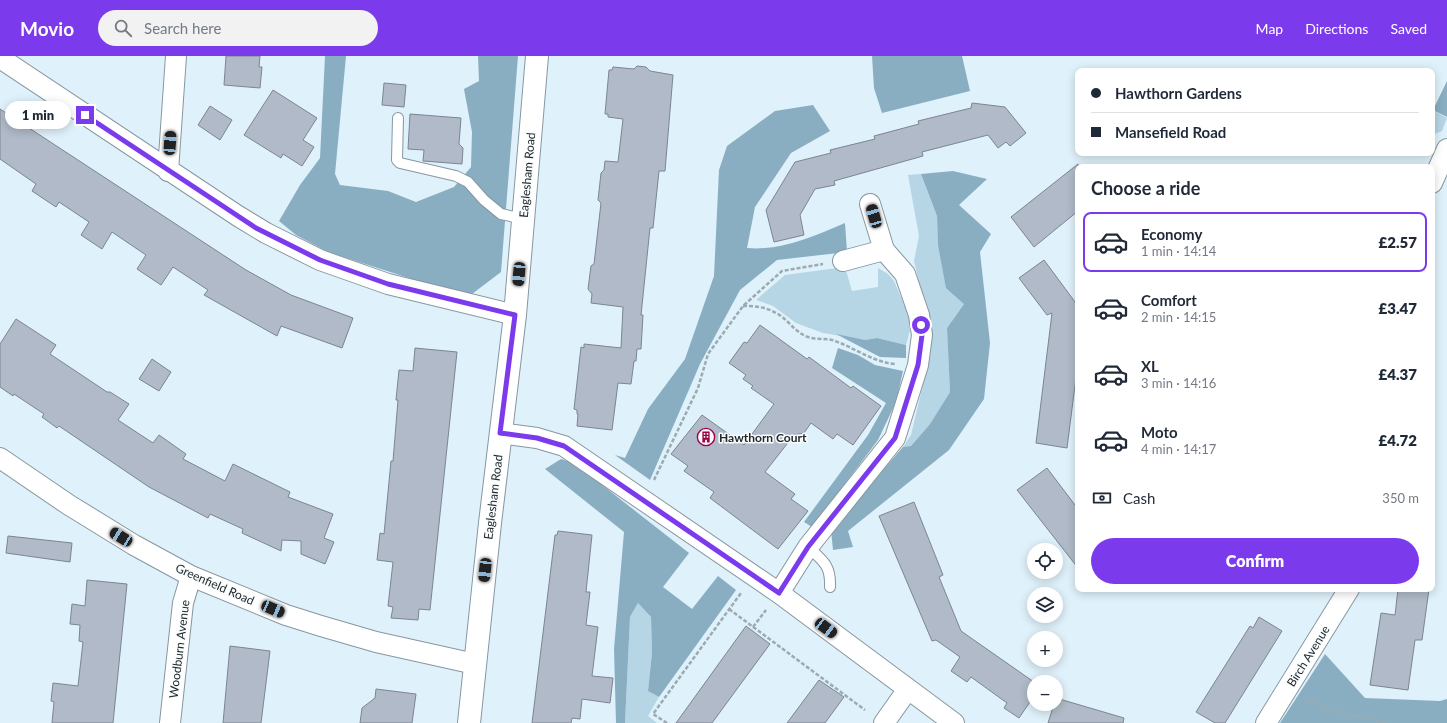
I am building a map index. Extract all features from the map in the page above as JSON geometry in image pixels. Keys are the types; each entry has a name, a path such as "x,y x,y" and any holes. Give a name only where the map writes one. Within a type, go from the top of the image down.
{"main road":[{"name":"Eaglesham Road","path":"469,723 500,433 515,315 537,56"}],"street":[{"path":"168,171 176,56"},
{"path":"0,58 168,171 266,233 320,260 388,284 515,315"},
{"path":"1435,172 1440,153"},
{"path":"779,593 808,547 895,438 918,365 922,335 919,315 905,274 884,250 870,204"},
{"path":"843,261 884,250"},
{"path":"500,433 537,438 564,446 779,593 954,723"},
{"name":"Greenfield Road","path":"0,458 69,505 134,545 191,576 286,615 321,626 376,642 475,664"},
{"name":"Woodburn Avenue","path":"170,723 183,603 191,576"},
{"name":"Birch Avenue","path":"1266,723 1347,592"},
{"path":"877,718 908,689"}],"lane":[{"path":"398,118 397,160 400,163 456,176 468,182 484,200 501,214 524,219"},
{"path":"808,547 826,564 831,573 830,587"}],"path":[{"path":"651,505 655,477 698,388 708,354 743,306 782,271 843,261"},
{"path":"743,306 759,306 777,313 795,330 809,338 830,339 854,348 881,363 918,365"},
{"path":"666,723 653,714 753,576"},
{"path":"729,609 877,718"},
{"path":"1287,688 1325,708 1387,723"}],"shaded area":[{"path":"325,56 346,56 335,174 340,185 388,191 416,202 454,187 471,167 472,132 464,89 479,81 478,56 518,56 501,272 468,297 328,252 296,235 279,221 300,185 320,158"},
{"path":"872,56 962,56 970,91 882,113 874,88"},
{"path":"1447,81 1447,117 1435,111 1435,106"},
{"path":"813,105 830,131 791,153 755,207 747,248 773,247 798,242 845,223 847,252 777,260 740,290 700,364 650,480 615,455 625,458 648,409 685,359 714,276 719,170 727,146 775,111"},
{"path":"1435,111 1447,118 1442,131 1435,134"},
{"path":"953,171 987,179 959,205 991,234 980,252 990,343 984,399 949,450 848,531 853,547 833,550 831,530 903,447 911,446 930,424 950,392 947,328 964,304 946,288 938,245 937,216 921,174"},
{"path":"921,174 937,216 938,245 964,304 947,328 950,392 930,424 911,446 903,447 911,435 931,351 925,307 914,261 919,236 908,175"},
{"path":"845,267 852,291 878,287 878,268 888,274 894,281 912,323 906,345 877,338 865,340 823,333 796,323 773,306 756,300 785,275"},
{"path":"836,334 865,340 877,338 906,345 906,358 880,357"},
{"path":"838,348 858,355 875,365 903,371 896,402 878,440 812,527 804,522 868,435 886,403 832,368"},
{"path":"561,459 574,463 689,553 663,587 692,609 718,576 736,590 659,697 648,691 652,653 651,617 638,603 630,617 625,723 616,723 614,649 624,532 545,469"},
{"path":"638,603 651,617 652,653 648,691 659,697 648,716 657,723 625,723 630,617"},
{"path":"1325,654 1365,698 1440,701 1447,699 1447,723 1280,723"}],"building":[{"path":"226,56 260,56 259,67 262,67 260,88 224,85"},
{"path":"637,66 646,67 650,71 673,75 665,171 659,171 653,228 650,228 641,315 643,315 641,349 637,349 631,384 618,383 612,430 577,426 578,414 577,410 574,409 581,347 584,348 584,344 621,348 623,307 591,303 592,294 588,289 591,266 594,264 601,203 598,200 601,173 604,170 605,161 618,162 623,119 608,117 608,114 605,114 609,70 612,70 613,67 634,69"},
{"path":"384,83 406,85 404,107 382,105"},
{"path":"273,90 317,118 303,140 314,147 302,166 283,154 281,158 244,135"},
{"path":"972,103 1005,107 1026,133 1010,146 1006,142 998,148 988,135 922,152 923,156 834,181 835,185 815,189 800,215 804,235 774,242 766,210 795,162 831,153 830,150 875,139 874,136 919,124 918,121 971,108"},
{"path":"210,106 232,120 220,140 198,125"},
{"path":"0,109 246,270 291,295 353,318 342,348 281,326 277,336 204,295 208,290 173,267 161,285 137,269 146,255 112,232 102,249 81,235 89,222 59,202 56,207 32,191 36,184 0,159"},
{"path":"410,114 461,118 459,144 463,148 462,164 423,161 424,150 408,149"},
{"path":"1075,166 1075,213 1034,247 1011,217"},
{"path":"1044,260 1075,302 1075,385 1067,448 1036,443 1052,313 1047,315 1019,278"},
{"path":"16,319 56,345 50,354 107,392 110,392 129,404 118,420 153,443 159,435 186,454 183,459 225,481 233,464 290,492 288,497 333,514 324,538 334,542 325,564 301,554 301,541 282,540 281,551 242,533 243,529 210,514 208,518 149,487 59,426 57,428 42,417 44,414 14,394 13,396 0,387 0,344"},
{"name":"Hawthorn Court","path":"760,325 807,359 809,357 851,388 853,386 881,406 853,445 837,434 833,439 811,423 804,433 794,435 765,472 795,494 791,499 808,511 778,549 710,498 714,492 684,471 688,466 671,454 702,415 744,445 774,404 751,388 753,386 743,379 746,375 729,363 744,342 747,343"},
{"path":"415,348 457,352 430,610 419,609 418,620 391,618 393,607 388,606 393,562 377,560 380,533 384,534 391,461 393,461 399,370 413,371"},
{"path":"152,359 171,372 159,391 139,379"},
{"path":"1047,468 1075,505 1075,564 1063,549 1063,543 1058,543 1017,490"},
{"path":"914,502 943,575 939,577 961,631 1027,677 1027,706 1019,718 1004,708 1007,703 971,677 967,682 951,671 960,657 936,640 932,641 879,516"},
{"path":"558,531 592,535 586,592 590,592 586,625 598,627 592,676 613,678 610,703 582,699 580,719 572,718 571,723 532,723 555,535 557,535"},
{"path":"8,536 72,543 70,562 6,553"},
{"path":"87,580 127,584 113,723 52,723 54,702 51,701 53,683 78,686 83,642 79,641 80,625 70,624 72,604 85,606"},
{"path":"1398,592 1429,592 1422,640 1415,640 1408,690 1370,685 1381,613 1395,615"},
{"path":"1259,617 1282,631 1225,723 1215,723 1196,712 1250,626 1253,628"},
{"path":"746,626 770,644 712,723 676,723"},
{"path":"230,646 270,651 261,723 223,723"},
{"path":"819,680 844,697 825,723 787,723"},
{"path":"376,689 416,694 412,723 360,723 362,708 375,698"},
{"path":"1063,700 1124,718 1123,723 1048,723 1052,711 1063,711"}],"place":[{"name":"Hawthorn Court","path":"706,437"}],"route":[{"path":"85,115 256,228 320,260 388,284 444,299 515,315 500,433 537,438 564,446 779,593 808,547 895,438 918,365 922,335 921,325"}]}
